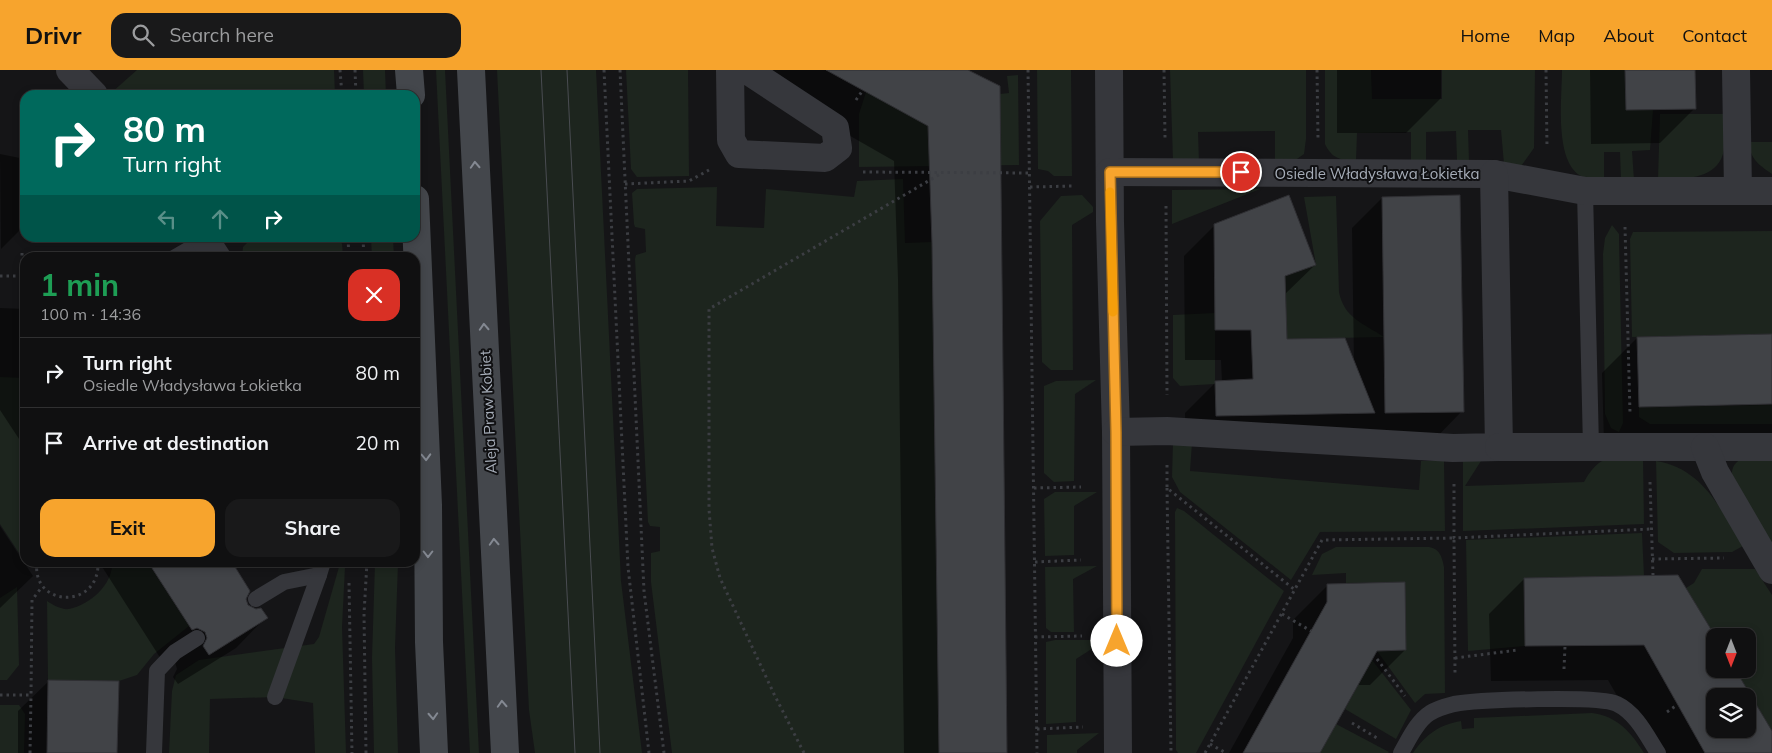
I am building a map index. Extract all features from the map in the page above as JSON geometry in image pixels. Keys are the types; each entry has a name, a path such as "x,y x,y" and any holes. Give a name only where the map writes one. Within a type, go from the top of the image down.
{"street":[{"path":"70,70 89,90"},
{"path":"410,70 410,90"},
{"name":"Aleja Praw Kobiet","path":"471,70 505,753"},
{"path":"730,70 731,140 738,154 824,158 838,148 835,128 747,70"},
{"path":"1109,70 1116,432 1118,753"},
{"path":"1736,70 1738,191"},
{"name":"Osiedle Władysława Łokietka","path":"1110,172 1494,174 1585,191 1772,191"},
{"name":"Osiedle Władysława Łokietka","path":"1494,174 1499,447"},
{"path":"420,317 428,505 429,642 434,753"},
{"path":"1116,432 1167,431 1453,448 1772,447"},
{"path":"1705,447 1715,472 1768,564"}],"lane":[{"path":"1585,191 1592,447"},
{"path":"190,252 209,245"},
{"path":"256,600 284,582 321,569"},
{"path":"275,697 321,569"},
{"path":"154,753 157,670 175,652 197,638"},
{"path":"1401,753 1423,720 1432,712 1455,704 1562,699 1608,700 1619,705 1631,715 1658,753"}],"path":[{"path":"340,70 342,90"},
{"path":"355,70 356,90"},
{"path":"604,70 628,567 649,753"},
{"path":"620,70 644,591 664,753"},
{"path":"1028,70 1037,753"},
{"path":"1164,70 1165,143"},
{"path":"1317,70 1319,172"},
{"path":"1546,70 1547,184"},
{"path":"625,184 689,181 738,154"},
{"path":"824,158 867,173 1030,173"},
{"path":"804,753 774,694 720,578 712,548 709,509 709,309 942,172"},
{"path":"1030,187 1084,186"},
{"path":"1624,191 1631,446"},
{"path":"1166,200 1167,396"},
{"path":"0,276 20,276"},
{"path":"1453,448 1455,704"},
{"path":"1166,462 1171,753"},
{"path":"1034,488 1086,486"},
{"path":"1167,488 1295,590"},
{"path":"1651,522 1652,575"},
{"path":"1204,753 1322,540 1454,538 1651,529"},
{"path":"1652,559 1768,564"},
{"path":"1035,562 1086,560"},
{"path":"38,567 42,587 51,594 67,598 88,592 99,576 98,567"},
{"path":"366,753 364,614 367,567"},
{"path":"350,576 352,753"},
{"path":"30,753 32,600 42,587"},
{"path":"1282,614 1311,631"},
{"path":"1035,637 1090,635"},
{"path":"1455,658 1518,650"},
{"path":"1377,659 1423,720"},
{"path":"0,695 31,695"},
{"path":"1037,729 1089,727"},
{"path":"1210,744 1226,753"}],"shaded area":[{"path":"137,70 334,70 335,90 114,90"},
{"path":"363,70 385,70 386,90 364,90"},
{"path":"436,70 445,70 479,753 470,753"},
{"path":"497,70 596,70 621,581 642,753 535,753 529,710"},
{"path":"626,70 688,70 689,176 637,177 631,169"},
{"path":"1037,70 1071,70 1072,176 1054,176 1048,171 1038,169"},
{"path":"1170,70 1306,70 1306,139 1304,154 1294,161 1275,161 1275,131 1198,132 1199,162 1173,161"},
{"path":"1325,70 1371,70 1372,99 1442,99 1442,70 1535,70 1534,148 1519,169 1504,164 1501,130 1468,130 1469,161 1457,160 1456,131 1426,132 1426,160 1411,160 1411,132 1357,133 1356,161 1338,158 1331,153 1325,144"},
{"path":"1562,70 1625,70 1626,109 1653,110 1650,150 1632,151 1634,180 1621,180 1620,152 1604,152 1604,180 1583,177 1572,168 1563,143 1561,128"},
{"path":"1018,75 1019,165 859,167 859,114 866,92 928,126 929,154 1001,152 1000,94 1009,93 1007,76"},
{"path":"1660,114 1725,114 1725,145 1719,163 1705,174 1696,177 1658,179"},
{"path":"1749,142 1772,142 1772,174 1763,168 1753,157"},
{"path":"903,179 905,243 932,242 939,753 672,753 651,582 651,553 660,551 660,527 650,526 648,522 635,259 636,255 646,252 645,229 635,227 632,193 637,189 717,187 716,226 764,228 766,189 854,197 857,181"},
{"path":"1260,189 1172,224 1172,190"},
{"path":"1082,195 1093,207 1093,212 1072,225 1073,370 1051,370 1042,362 1040,221 1061,196"},
{"path":"1336,196 1339,292 1342,301 1350,314 1384,337 1287,339 1285,276 1316,265 1304,197"},
{"path":"1612,225 1619,234 1623,423 1619,432 1611,428 1605,414 1603,254 1605,238"},
{"path":"1772,231 1772,334 1632,337 1630,239 1633,232"},
{"path":"248,242 341,242 343,252 242,252 243,247"},
{"path":"371,242 393,242 394,252 372,252"},
{"path":"1215,313 1215,384 1180,386 1173,378 1173,315"},
{"path":"0,377 20,378 20,552 0,524"},
{"path":"1096,380 1075,394 1074,481 1054,482 1044,473 1044,386 1056,381"},
{"path":"1772,405 1772,424 1650,424 1639,417 1639,407"},
{"path":"1173,442 1192,443 1190,471 1419,490 1421,461 1444,461 1445,531 1320,532 1291,580 1180,492 1172,477"},
{"path":"1772,455 1772,545 1732,477 1732,470 1739,460"},
{"path":"1615,457 1643,457 1644,524 1463,531 1463,461 1481,461 1465,486 1584,482 1590,472 1602,461"},
{"path":"1656,461 1672,465 1698,481 1727,518 1743,546 1732,552 1674,553 1658,542"},
{"path":"1055,492 1097,492 1074,506 1074,555 1045,556 1044,499"},
{"path":"1177,508 1184,511 1284,591 1196,753 1178,753 1176,750 1175,512"},
{"path":"1642,533 1644,576 1524,578 1525,646 1468,651 1466,540"},
{"path":"1336,547 1429,547 1440,554 1444,567 1445,693 1425,694 1415,703 1377,651 1406,650 1405,582 1346,583 1346,573 1312,575 1322,554"},
{"path":"1097,566 1073,579 1074,632 1051,632 1046,628 1045,567"},
{"path":"112,567 151,567 189,626 154,654 137,675 119,681 48,680 47,601 66,609 77,607 99,592 109,578"},
{"path":"339,567 345,567 342,627 346,753 315,753 313,703 275,697 210,699 209,753 169,753 172,691 176,675 199,660 314,644 319,637"},
{"path":"375,567 398,567 395,648 398,753 374,753 372,658"},
{"path":"1702,569 1755,569 1772,595 1772,731 1756,704 1756,688 1746,688 1740,678 1756,678 1756,628 1710,628 1686,588 1694,583"},
{"path":"17,587 19,665 7,680 0,680 0,598"},
{"path":"1055,640 1100,640 1101,643 1076,659 1076,722 1046,724 1046,642"},
{"path":"1372,660 1411,710 1396,739 1345,709"},
{"path":"0,705 19,705 25,714 24,753 0,753"},
{"path":"1592,713 1616,721 1634,738 1644,753 1413,753 1428,736 1446,725 1461,721 1462,729 1474,728 1474,718"},
{"path":"1336,724 1389,752 1320,753"},
{"path":"1099,733 1077,750 1077,753 1047,753 1047,735"}],"building":[{"path":"826,70 968,70 1000,86 1007,753 939,753 932,243 928,126"},
{"path":"1625,70 1695,70 1696,109 1626,110"},
{"path":"1289,195 1316,265 1285,276 1287,339 1345,338 1375,413 1216,416 1215,381 1253,379 1251,330 1215,330 1214,224"},
{"path":"1460,195 1464,412 1385,413 1382,197"},
{"path":"1772,334 1772,404 1639,407 1637,337"},
{"path":"151,567 235,567 250,591 246,599 248,605 256,609 261,608 268,618 209,655 203,646 207,638 205,632 197,628 192,630"},
{"path":"1678,575 1710,628 1706,628 1706,678 1740,678 1746,688 1706,688 1706,738 1756,738 1756,704 1772,731 1772,753 1705,753 1644,645 1525,646 1524,578"},
{"path":"1405,582 1406,650 1377,651 1320,753 1243,753 1327,602 1327,584"},
{"path":"48,680 119,681 117,753 47,753"}],"tram line":[{"path":"541,70 575,753"},
{"path":"567,70 600,753"}],"slow traffic":[{"path":"1110,192 1113,312"}],"route":[{"path":"1117,641 1116,432 1110,241 1110,172 1241,172"}]}
